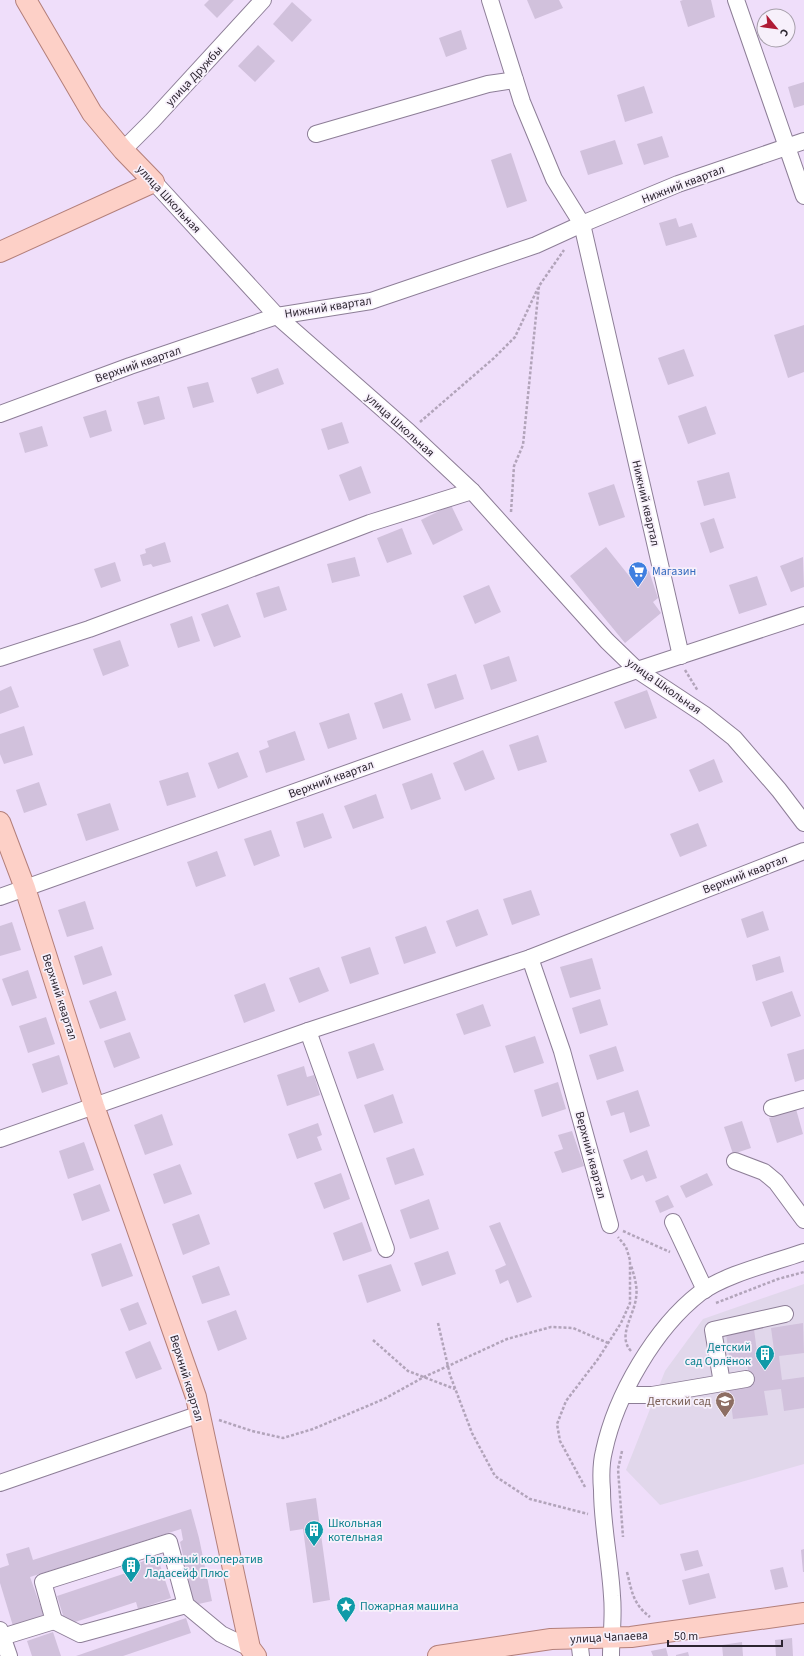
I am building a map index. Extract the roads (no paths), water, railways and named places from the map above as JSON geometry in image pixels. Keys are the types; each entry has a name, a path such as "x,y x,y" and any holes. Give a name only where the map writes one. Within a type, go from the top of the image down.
{"main road":[{"name":"улица Школьная","path":"26,0 92,113 123,150 154,182"},
{"path":"0,252 154,182"},
{"name":"Верхний квартал","path":"0,822 25,888 94,1106 196,1397 253,1652"},
{"name":"улица Чапаева","path":"438,1656 551,1639 604,1647 659,1634 804,1613"}],"street":[{"name":"улица Дружбы","path":"123,150 152,121 263,0"},
{"name":"Нижний квартал","path":"490,0 522,102 554,179 582,224 681,656"},
{"path":"736,0 785,147 804,196"},
{"path":"316,134 488,84 515,80"},
{"name":"Нижний квартал","path":"277,316 370,301 536,245 678,184 804,141"},
{"name":"улица Школьная","path":"154,182 277,316 409,432 472,491 607,641 637,670 705,715 734,738 779,790 804,823"},
{"name":"Верхний квартал","path":"0,414 130,366 277,316"},
{"path":"0,658 96,626 370,523 472,491"},
{"path":"681,656 804,615"},
{"name":"Верхний квартал","path":"25,888 637,670 681,656"},
{"name":"Верхний квартал","path":"0,1139 308,1031 530,958 804,851"},
{"path":"0,897 25,888"},
{"name":"Верхний квартал","path":"530,958 562,1051 610,1225"},
{"path":"308,1031 386,1249"},
{"path":"772,1108 804,1099"},
{"path":"735,1161 764,1172 776,1182 804,1220"},
{"path":"673,1222 704,1296"},
{"path":"604,1647 622,1634 618,1630 613,1617 602,1490 603,1452 624,1395 640,1364 664,1328 725,1279 804,1252"},
{"path":"722,1383 713,1330 785,1314"},
{"path":"624,1395 652,1395 746,1378"},
{"path":"0,1483 200,1414"},
{"path":"54,1621 43,1582 169,1542 186,1605 221,1634 253,1652"},
{"path":"9,1656 1,1634 54,1621 80,1634 186,1605"},
{"path":"604,1647 606,1634 610,1628 613,1617"}],"place":[{"name":"Магазин","path":"638,588"},
{"name":"Детский сад Орлёнок","path":"765,1371"},
{"name":"Детский сад","path":"725,1418"},
{"name":"Школьная котельная","path":"314,1547"},
{"name":"Гаражный кооператив Ладасейф Плюс","path":"131,1583"},
{"name":"Пожарная машина","path":"346,1623"}]}
